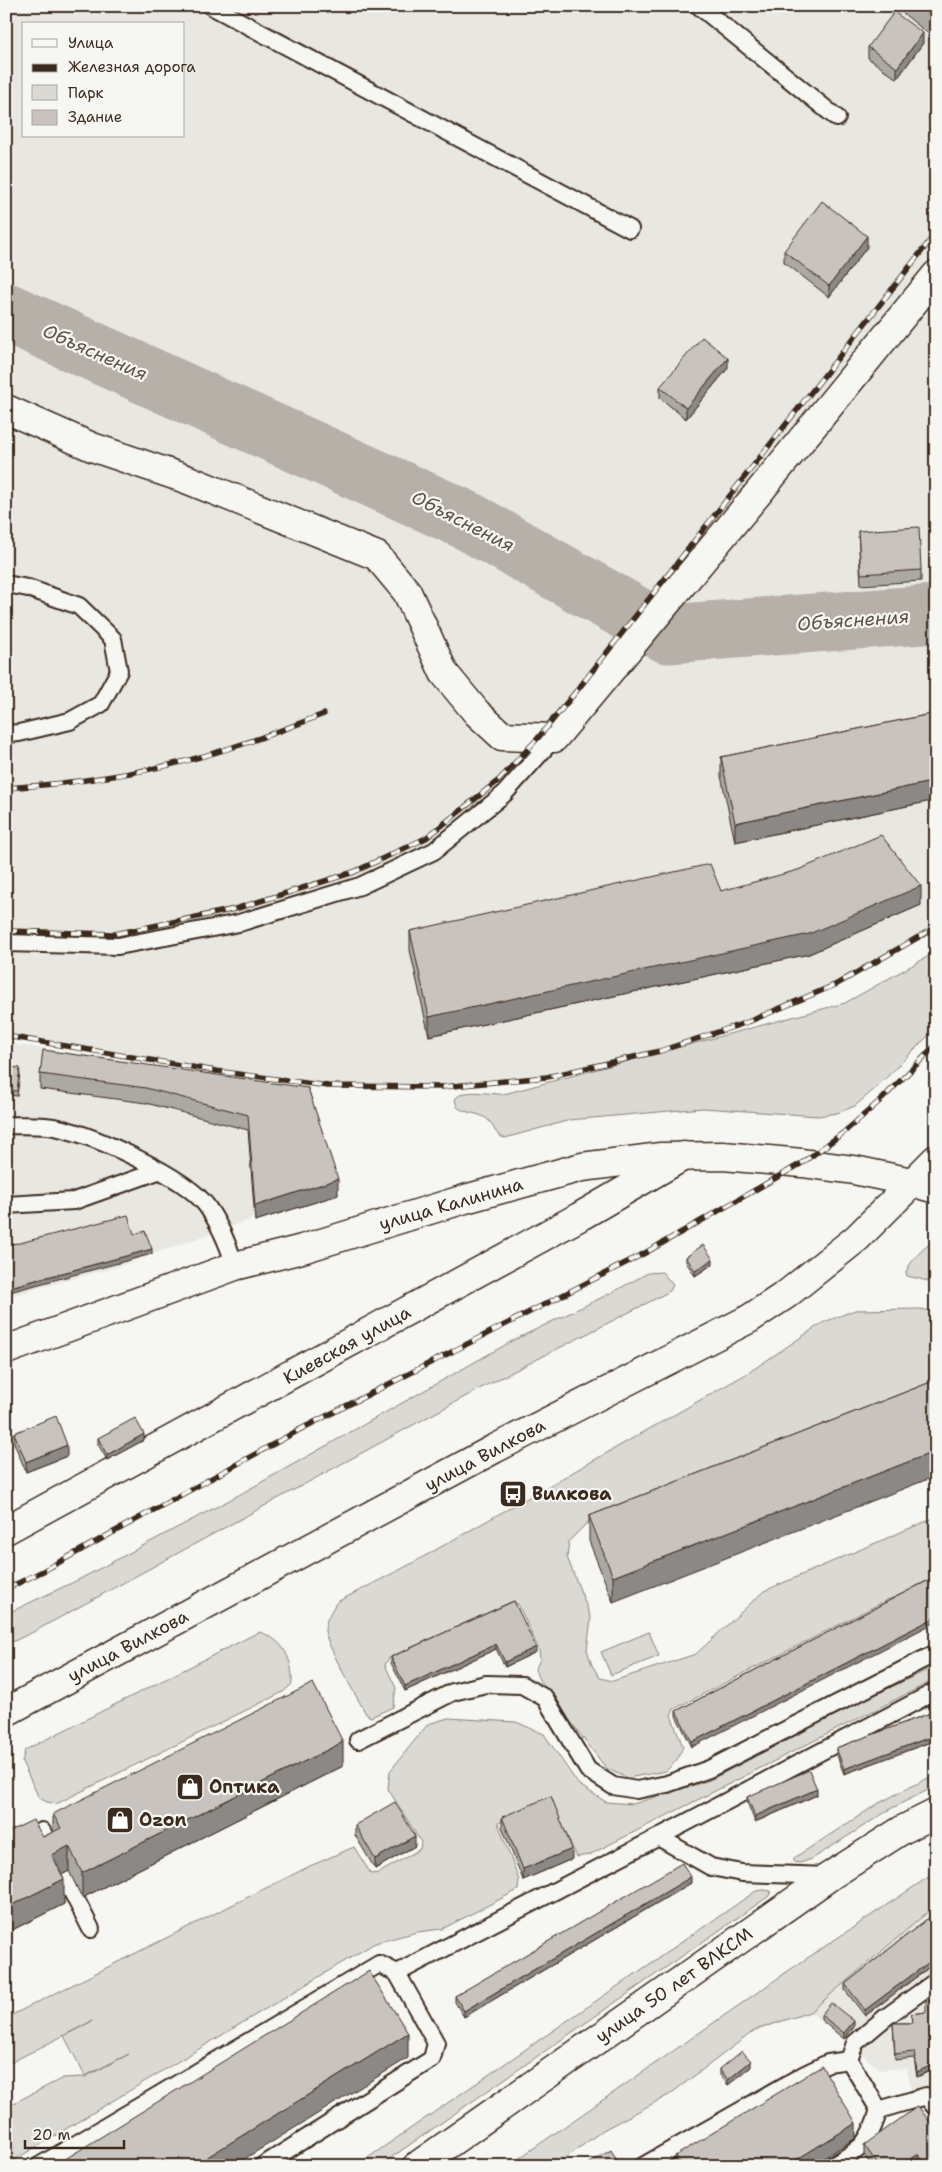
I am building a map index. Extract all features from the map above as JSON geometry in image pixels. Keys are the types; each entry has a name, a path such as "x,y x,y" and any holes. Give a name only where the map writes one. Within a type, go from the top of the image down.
{"main road":[{"path":"6,409 92,447 186,479 378,556 407,592 444,673 477,713 502,736 554,738 759,492 936,275"},
{"name":"улица Калинина","path":"6,1350 235,1266 302,1249 465,1199 582,1167 661,1156 758,1158 802,1163 923,1186"},
{"name":"Киевская улица","path":"6,1530 580,1217 684,1156"},
{"name":"улица Вилкова","path":"6,1712 494,1449 749,1319 787,1294 923,1186 936,1159"},
{"name":"улица 50 лет ВЛКСМ","path":"417,2166 830,1876 902,1830 936,1813"}],"lane":[{"path":"211,6 630,229"},
{"path":"699,6 837,118"},
{"path":"6,584 28,588 78,606 114,639 120,671 101,704 70,720 19,733 6,734"},
{"path":"6,943 118,946 239,922 360,886 434,851 504,794 554,738"},
{"path":"6,1125 58,1127 117,1148 184,1185 205,1204 224,1233 235,1266"},
{"path":"6,1205 74,1200 158,1171"},
{"path":"358,1740 453,1692 486,1684 522,1685 545,1698 588,1770 613,1786 637,1790 667,1784 709,1769 936,1653"},
{"path":"397,1973 660,1838 769,1778 936,1692"},
{"path":"42,1831 54,1856"},
{"path":"660,1838 711,1867 742,1873 830,1876"},
{"path":"63,1874 91,1929"},
{"path":"39,2166 379,1964 397,1973 436,2043 432,2060 262,2166"},
{"path":"849,2060 855,2043 886,2017 936,1981"},
{"path":"832,2166 861,2148 872,2132 879,2110 849,2060"},
{"path":"643,2166 805,2074 828,2063 849,2060"},
{"path":"879,2110 932,2099"}],"shaded area":[{"path":"6,6 936,6 936,927 837,984 748,1022 660,1051 547,1077 442,1087 328,1086 216,1071 6,1036"},
{"path":"6,1043 118,1059 306,1099 313,1197 120,1266 6,1297"},
{"path":"936,1905 936,2134 913,2102 907,2068 881,2070 810,2012"}],"green space":[{"path":"936,952 936,1028 877,1087 855,1106 837,1113 818,1116 703,1108 570,1120 505,1138 497,1133 487,1119 457,1107 455,1099 465,1093 504,1094 845,1003"},
{"path":"936,1239 936,1283 907,1276 906,1272 915,1258"},
{"path":"662,1272 673,1285 670,1291 481,1388 6,1645 6,1614 80,1579 237,1496 514,1340 648,1273"},
{"path":"921,1309 936,1312 936,1393 589,1521 569,1541 567,1557 591,1618 587,1650 592,1665 600,1678 613,1681 696,1654 764,1591 936,1517 936,1582 887,1600 674,1709 671,1715 683,1747 676,1761 666,1771 627,1778 606,1768 539,1680 535,1669 540,1660 539,1650 518,1604 511,1602 389,1658 385,1665 396,1688 393,1707 371,1717 366,1714 326,1637 326,1623 337,1602 409,1565 748,1373 822,1323 855,1310"},
{"path":"259,1632 268,1635 281,1645 289,1659 292,1684 283,1692 56,1804 39,1798 22,1762 25,1750"},
{"path":"649,1632 659,1656 611,1675 601,1652"},
{"path":"936,1666 936,1679 589,1855 577,1857 552,1803 498,1823 519,1880 518,1890 442,1929 417,1932 375,1943 6,2165 6,2107 63,2078 85,2077 129,2054 85,2076 64,2036 92,2021 6,2065 6,2018 310,1866 354,1847 371,1874 379,1873 420,1849 421,1842 388,1789 390,1771 428,1724 448,1718 516,1722 544,1734 578,1784 606,1802 633,1804 710,1780 866,1699"},
{"path":"936,1774 936,1786 892,1808 812,1859 800,1863 794,1862 794,1858 879,1803"},
{"path":"936,1872 936,1905 810,2012 755,2030 669,2095 603,2130 555,2166 508,2166 791,1969"},
{"path":"756,1891 771,1891 769,1896 379,2166 356,2166"}],"building":[{"path":"918,6 936,6 936,21"},
{"path":"894,12 923,33 897,68 868,47"},
{"path":"822,201 867,236 829,286 784,251"},
{"path":"702,337 728,358 686,408 660,387"},
{"path":"919,527 921,570 861,574 858,531"},
{"path":"936,713 936,781 735,823 721,757"},
{"path":"881,835 921,886 809,934 429,1017 410,931 710,864 721,891 798,870"},
{"path":"43,1050 308,1088 338,1179 255,1206 248,1115 146,1088 40,1074"},
{"path":"8,1067 20,1068 17,1091 6,1090"},
{"path":"128,1215 134,1234 145,1231 152,1249 6,1288 6,1244 20,1243"},
{"path":"703,1245 713,1259 695,1271 686,1257"},
{"path":"936,1380 936,1451 613,1577 589,1516"},
{"path":"56,1416 67,1445 26,1462 14,1433"},
{"path":"135,1418 144,1434 107,1455 98,1438"},
{"path":"936,1579 936,1617 692,1742 676,1711 925,1582"},
{"path":"514,1601 536,1647 505,1662 496,1644 405,1686 391,1657"},
{"path":"313,1683 343,1742 82,1873 69,1846 52,1855 64,1879 6,1908 6,1833 33,1820 43,1837 61,1828 53,1814"},
{"path":"936,1711 936,1735 844,1769 836,1748"},
{"path":"809,1770 817,1789 755,1816 747,1797"},
{"path":"551,1796 572,1849 523,1869 502,1817"},
{"path":"395,1802 415,1836 375,1859 355,1825"},
{"path":"682,1863 691,1877 464,2011 455,1996"},
{"path":"936,1912 936,1957 865,2010 845,1984"},
{"path":"369,1971 408,2033 193,2166 54,2166"},
{"path":"926,2001 936,2001 936,2063 917,2072 914,2052 895,2054 893,2023 912,2023 911,2014 926,2012"},
{"path":"831,2003 854,2021 844,2033 821,2015"},
{"path":"742,2051 751,2061 728,2080 720,2069"},
{"path":"822,2066 856,2123 786,2166 681,2166 675,2156"},
{"path":"918,2106 936,2131 936,2161 927,2166 918,2154 901,2166 879,2166 864,2145"},
{"path":"611,2150 619,2164 616,2166 584,2166"}],"waterway":[{"name":"Объяснения","path":"6,312 466,520 668,634 936,614"}],"railway":[{"path":"6,931 115,934 235,909 354,872 426,838 499,780 538,738 936,233"},
{"path":"6,788 90,780 173,764 239,745 324,714"},
{"path":"6,1036 216,1071 328,1086 442,1087 547,1077 660,1051 748,1022 837,984 936,927"},
{"path":"6,1589 43,1571 299,1430 645,1253 802,1163 843,1133 882,1099 936,1045"}],"place":[{"name":"Вилкова","path":"513,1494"},
{"name":"Оптика","path":"190,1787"},
{"name":"Ozon","path":"120,1820"}]}
